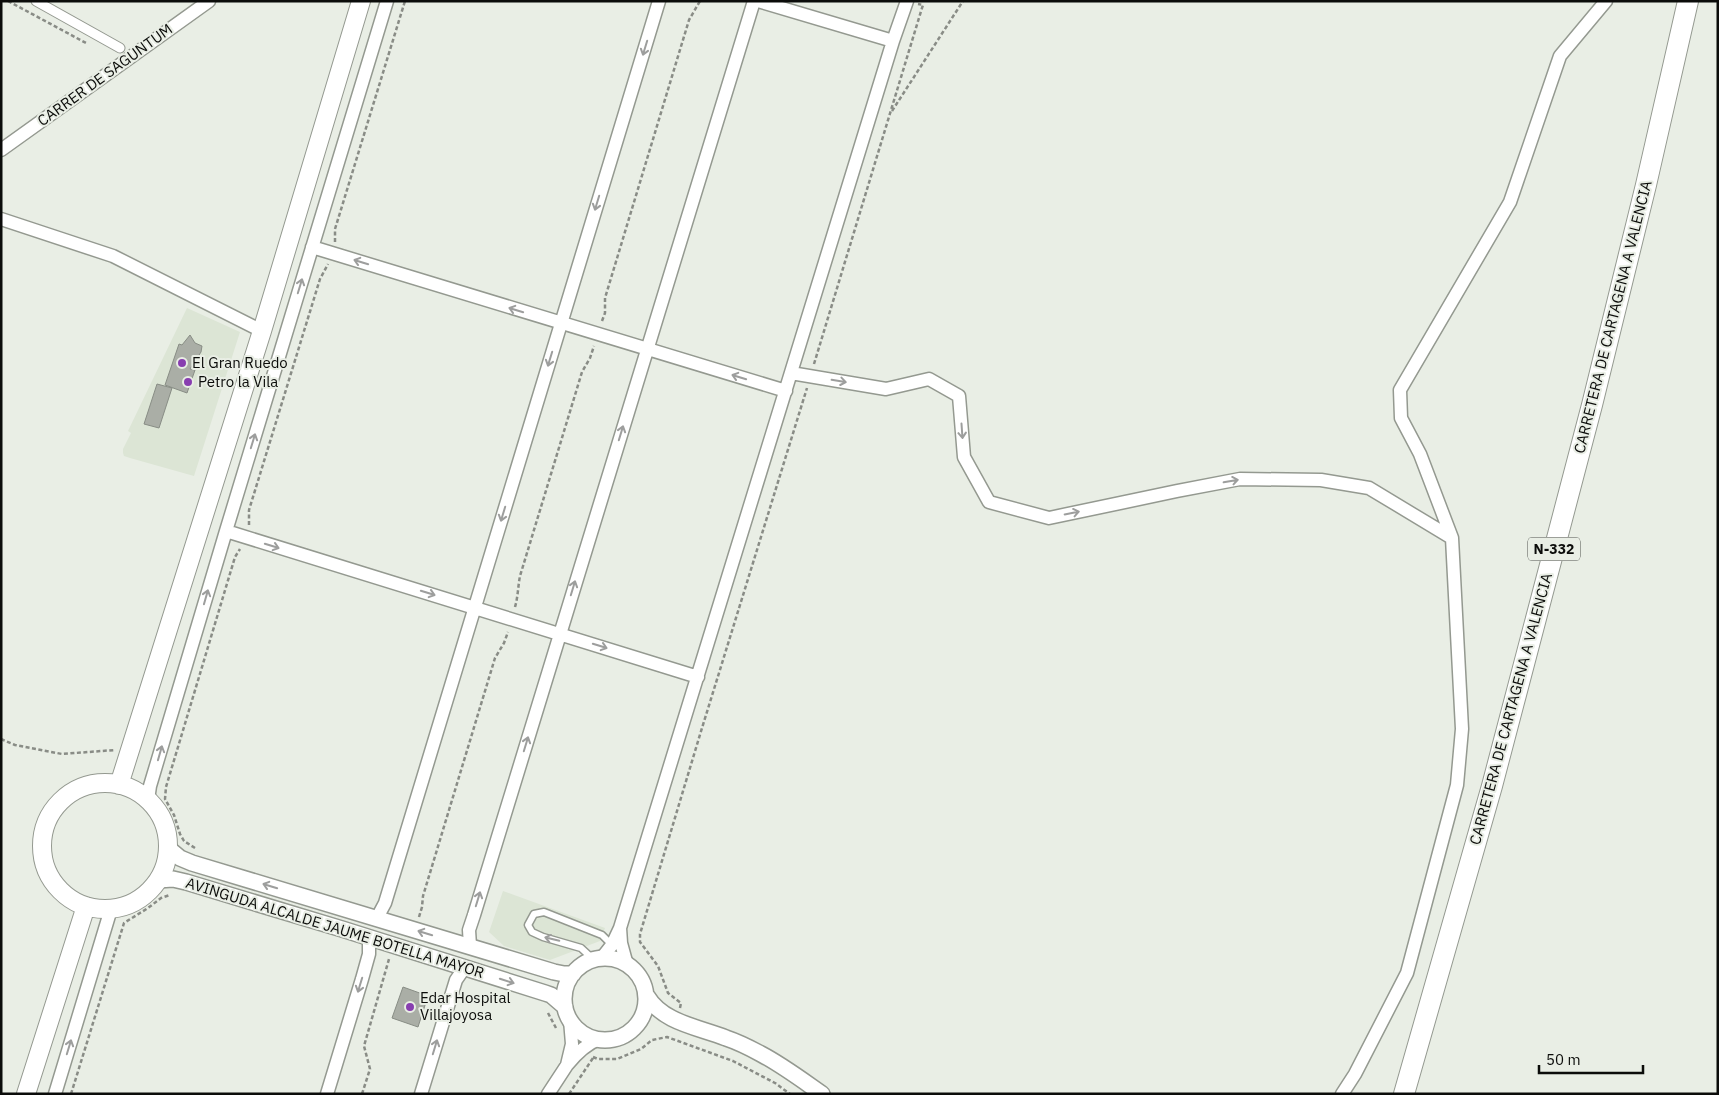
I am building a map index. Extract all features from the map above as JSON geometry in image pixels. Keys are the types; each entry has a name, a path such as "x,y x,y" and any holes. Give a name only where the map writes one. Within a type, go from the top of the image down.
{"highway":[{"name":"CARRETERA DE CARTAGENA A VALENCIA","path":"1404,1094 1492,786 1589,414 1646,185 1688,1"}],"main road":[{"path":"119,785 262,331 361,1"},
{"path":"100,783 119,785 135,790 148,800 160,816 167,836 168,848 165,865 158,880 141,897 127,905 111,909 86,906 69,898 55,884 46,868 42,849 44,830 52,812 65,798 82,788 100,783"},
{"path":"26,1094 86,906"}],"street":[{"path":"36,1 120,48"},
{"name":"CARRER DE SAGUNTUM","path":"1,150 209,1"},
{"path":"148,800 150,786 226,531 387,1"},
{"path":"377,918 385,903 659,1"},
{"path":"470,946 469,930 754,1"},
{"path":"758,1 893,41"},
{"path":"1342,1094 1355,1074 1407,973 1457,785 1462,729 1452,538 1420,454 1401,418 1400,390 1510,202 1560,56 1606,1"},
{"path":"597,960 612,945 620,928 893,41 912,2"},
{"path":"1,219 113,256 262,331"},
{"path":"312,247 786,391"},
{"path":"791,373 886,389 929,379 959,396 964,457 989,502 1049,518 1240,479 1321,480 1368,488 1452,538"},
{"path":"226,531 698,676"},
{"name":"AVINGUDA ALCALDE JAUME BOTELLA MAYOR","path":"168,848 180,858 192,863 554,972 573,974"},
{"name":"AVINGUDA ALCALDE JAUME BOTELLA MAYOR","path":"158,880 173,879 186,882 465,967 551,995 567,1013"},
{"path":"55,1094 111,909"},
{"path":"620,928 621,943 627,965"},
{"path":"327,1094 368,954 369,937"},
{"path":"548,1094 576,1047 567,1013 564,992 566,984 583,965 609,958 620,960 634,970 640,977 647,996 655,1007 675,1020 727,1038 761,1054 822,1094"},
{"path":"421,1094 456,980 465,967"},
{"path":"635,1026 642,1016 647,996"},
{"path":"567,1013 583,1034 599,1039"},
{"path":"576,1047 599,1039 621,1035 635,1026 657,1020 675,1020"}],"lane":[{"path":"597,960 581,948 532,932 528,925 534,914 544,912 602,936 609,940 612,945"}],"path":[{"path":"192,863 195,847 184,841 180,834 174,815 165,799 166,787 235,557 239,552 249,525 249,510 320,279 335,242 335,229 405,1"},
{"path":"415,930 422,907 423,896 495,658 504,643 526,558 582,372 590,358 605,313 605,298 689,20 700,1"},
{"path":"870,117 884,119 890,115 963,1"},
{"path":"675,1020 681,1003 668,993 658,966 640,942 640,934 923,5 912,2"},
{"path":"1,739 15,745 62,754 113,750"},
{"path":"71,1094 124,923 161,898 168,895 181,896 186,882"},
{"path":"368,954 404,964 408,950"},
{"path":"362,1094 370,1069 364,1046 389,959"},
{"path":"544,1009 554,1022 560,1036 598,1059 617,1059 641,1049 652,1040 667,1037 733,1061 790,1094"},
{"path":"569,1094 594,1057"}],"shaded area":[{"name":"Petro la Vila","path":"187,308 240,332 194,476 130,458 124,456 123,453 131,433 128,431"},
{"path":"503,891 605,928 600,941 550,960 504,946 489,932"}],"building":[{"name":"El Gran Ruedo","path":"190,335 195,343 202,346 201,352 190,369 195,370 187,393 165,385 179,344 182,345"},
{"path":"157,384 172,388 159,428 144,424"},
{"name":"Edar Hospital Villajoyosa","path":"403,987 428,996 418,1027 392,1018"}],"place":[{"name":"El Gran Ruedo","path":"182,363"},
{"name":"Petro la Vila","path":"188,382"},
{"name":"Edar Hospital Villajoyosa","path":"410,1007"}]}
